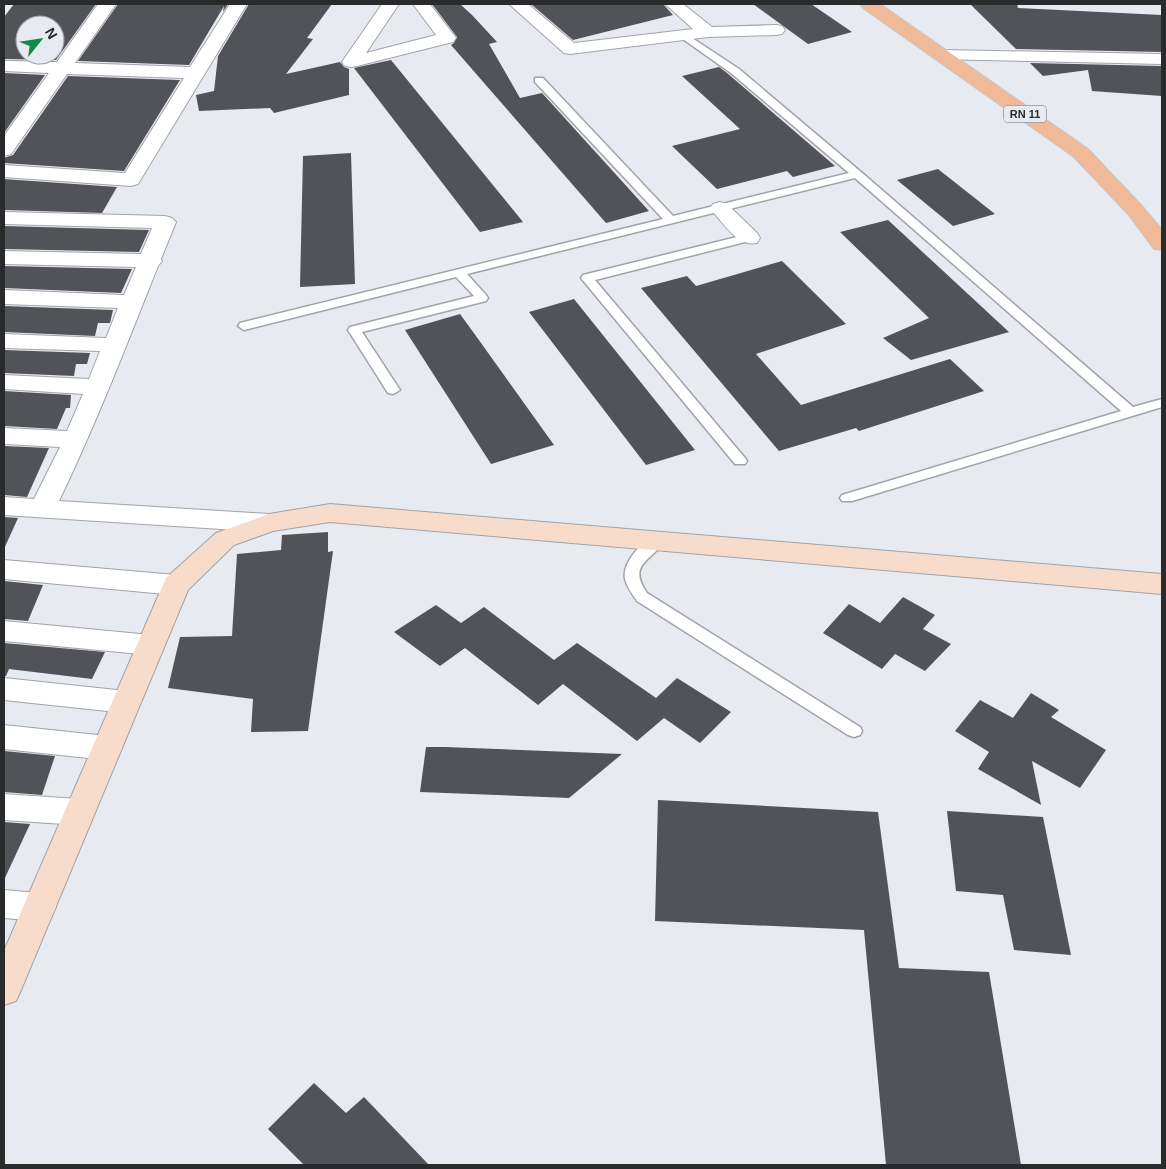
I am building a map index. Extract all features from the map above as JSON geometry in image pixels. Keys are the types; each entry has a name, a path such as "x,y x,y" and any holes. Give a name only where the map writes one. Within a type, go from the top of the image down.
{"main road":[{"name":"RN 11","path":"869,4 1081,153 1135,210 1162,244"},
{"path":"4,990 176,586 224,539 269,523 330,513 1162,584"}],"street":[{"path":"4,150 107,4"},
{"path":"4,171 131,180 238,4"},
{"path":"390,4 351,62 446,38 421,4"},
{"path":"518,4 570,49 683,34 776,30"},
{"path":"673,4 708,32"},
{"path":"942,55 1162,59"},
{"path":"4,66 61,70 196,73"},
{"path":"720,208 749,238"},
{"path":"4,218 165,222 134,302 76,440 42,509"},
{"path":"4,256 150,261"},
{"path":"4,297 134,302"},
{"path":"4,341 115,345"},
{"path":"4,382 98,387"},
{"path":"4,436 76,440"},
{"path":"4,506 269,523"},
{"path":"4,569 176,586"},
{"path":"4,631 151,645"},
{"path":"4,689 126,702"},
{"path":"4,737 107,748"},
{"path":"4,807 79,812"},
{"path":"4,904 39,908"}],"lane":[{"path":"683,34 735,71 857,174 1132,413"},
{"path":"539,80 670,220"},
{"path":"244,326 857,174"},
{"path":"740,461 586,278 749,238"},
{"path":"393,390 354,330 482,298 459,273"},
{"path":"847,498 1162,403"},
{"path":"657,541 635,560 633,567 633,586 642,597 854,731"}],"building":[{"path":"14,4 96,4 65,47 65,15 15,15 15,59 4,59 4,17"},
{"path":"118,4 228,4 223,12 224,6 189,65 78,61"},
{"path":"249,4 332,4 307,38 313,39 286,74 340,62 349,69 349,95 274,113 270,108 199,111 196,95 214,91 218,56"},
{"path":"432,4 460,4 472,15 497,42 489,44 520,98 542,93 649,211 606,223 451,45 457,37"},
{"path":"531,4 663,4 673,15 573,40"},
{"path":"753,4 811,4 852,32 808,44"},
{"path":"970,4 1017,4 1018,8 1162,15 1162,52 1016,49"},
{"path":"391,60 523,222 480,232 354,68"},
{"path":"1030,63 1162,66 1162,96 1092,91 1088,70 1043,76"},
{"path":"719,67 835,166 793,177 787,171 717,189 672,146 740,129 682,76"},
{"path":"4,73 45,75 4,133"},
{"path":"68,76 180,80 124,171 4,163 4,158 13,155"},
{"path":"351,153 355,284 300,287 303,156"},
{"path":"938,169 995,214 953,226 897,180"},
{"path":"4,179 117,187 102,213 4,210"},
{"path":"888,220 1009,332 911,360 883,338 929,318 840,232"},
{"path":"4,226 149,230 139,252 4,249"},
{"path":"782,261 846,324 756,354 801,405 950,359 984,391 859,431 856,428 779,451 641,288 687,276 696,286"},
{"path":"4,266 132,269 121,293 4,288"},
{"path":"574,299 695,450 646,465 529,312"},
{"path":"4,306 113,310 110,323 98,323 95,336 4,332"},
{"path":"460,314 554,445 491,464 405,330"},
{"path":"4,350 90,353 87,364 76,364 74,376 4,373"},
{"path":"4,391 71,395 70,408 66,408 57,429 4,426"},
{"path":"4,446 49,448 27,497 4,495"},
{"path":"4,517 18,518 4,549"},
{"path":"328,532 328,552 333,551 308,731 251,732 253,699 168,688 180,637 232,636 237,554 281,550 282,535"},
{"path":"4,581 43,585 28,621 4,619"},
{"path":"903,597 935,615 923,629 951,644 925,671 895,654 882,669 823,633 849,604 880,623"},
{"path":"436,605 461,623 484,607 554,660 577,643 656,698 677,678 731,712 700,743 664,718 637,741 563,684 538,705 465,648 440,666 394,632"},
{"path":"4,643 105,652 92,679 9,669 6,676 4,676"},
{"path":"1031,693 1059,710 1051,717 1106,750 1080,788 1032,761 1041,805 978,769 989,752 955,731 980,700 1013,718"},
{"path":"426,747 622,754 569,798 420,792"},
{"path":"4,751 55,756 42,795 4,792"},
{"path":"658,800 878,812 899,968 989,972 1021,1165 886,1165 864,930 655,921"},
{"path":"947,811 1043,817 1071,955 1014,950 1003,895 956,891"},
{"path":"4,822 30,824 4,880"},
{"path":"314,1083 346,1113 364,1097 429,1165 304,1165 268,1129"}]}
